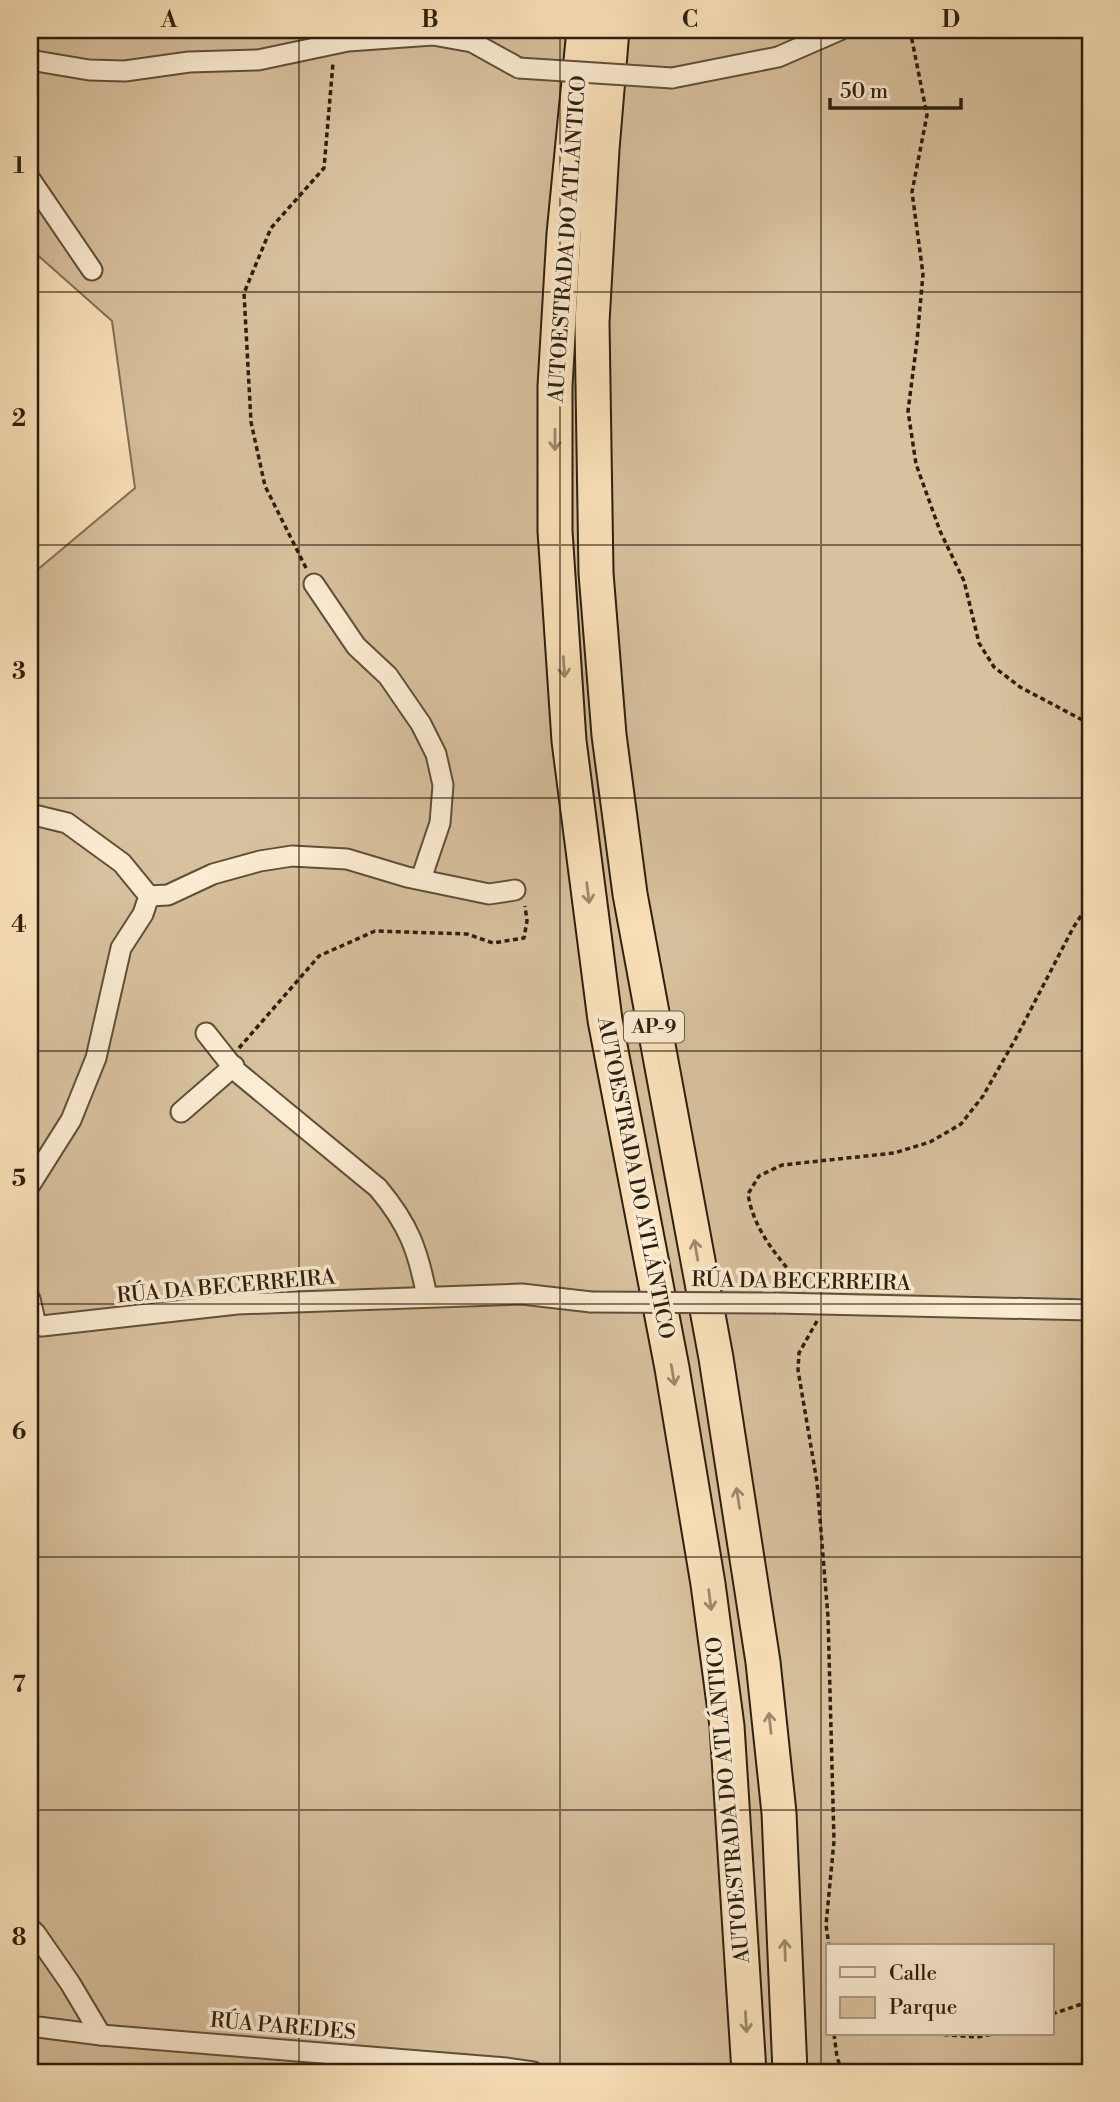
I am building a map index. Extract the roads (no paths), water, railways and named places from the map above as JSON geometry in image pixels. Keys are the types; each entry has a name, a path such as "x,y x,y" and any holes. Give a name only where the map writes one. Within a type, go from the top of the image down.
{"highway":[{"name":"AUTOESTRADA DO ATLÁNTICO","path":"584,30 564,234 555,386 555,531 569,741 604,1020 672,1368 708,1584 727,1726 749,2072"},
{"name":"AUTOESTRADA DO ATLÁNTICO","path":"612,30 592,322 596,572 608,734 630,894 716,1358 763,1662 779,1813 790,2072"},
{"path":"788,2018 797,2072"}],"street":[{"path":"30,60 89,70 125,71 189,62 258,60 334,43 433,35 471,43 519,68 672,78 778,57 840,30"},
{"path":"30,179 92,270"},
{"path":"314,584 356,646 388,676 421,724 436,754 443,785 440,823 421,879"},
{"path":"30,814 67,823 122,863 149,896"},
{"path":"149,896 168,895 213,874 260,861 292,856 346,859 489,894 515,890"},
{"path":"30,1185 71,1120 96,1058 121,948 143,914 149,896"},
{"path":"206,1033 231,1063 378,1188 391,1203 419,1256 427,1297"},
{"path":"181,1112 231,1063"},
{"name":"RÚA DA BECERREIRA","path":"33,1324 42,1326 237,1304 522,1294 592,1302 1090,1310"},
{"path":"30,1299 33,1324"},
{"path":"30,1928 71,1983 101,2035"},
{"name":"RÚA PAREDES","path":"30,2026 101,2035 533,2072"}]}
